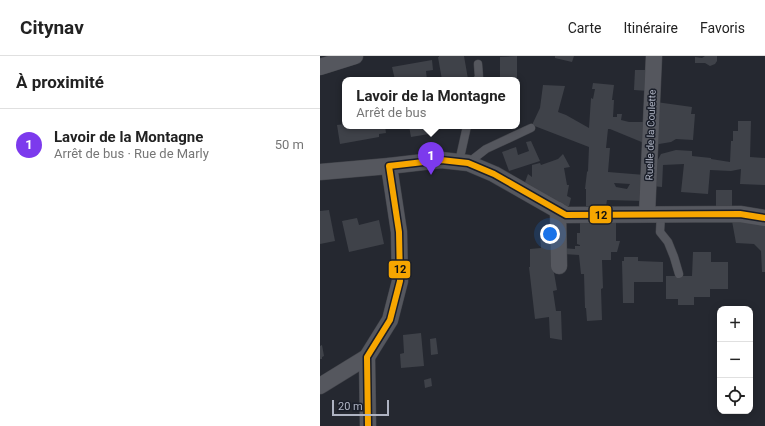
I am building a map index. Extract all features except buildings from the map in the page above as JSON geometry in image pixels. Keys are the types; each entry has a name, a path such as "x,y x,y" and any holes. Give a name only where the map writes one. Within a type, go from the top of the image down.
{"street":[{"path":"320,67 355,56"},
{"name":"Ruelle de la Coulette","path":"654,56 654,214"},
{"path":"320,172 441,160 464,162 494,174 566,215 740,214 765,218"},
{"path":"320,386 367,357 390,320 400,281 400,232 389,166"},
{"path":"558,210 559,266"},
{"path":"367,357 368,426"}],"lane":[{"path":"478,64 479,77"},
{"path":"464,162 486,149 531,128"},
{"path":"464,162 467,129"},
{"path":"654,214 660,232 668,242 679,274"}],"transit line":[{"name":"12","path":"368,426 367,357 390,320 400,281 399,232 389,166 441,160 468,163 494,174 566,215 740,214 765,218"}],"place":[{"name":"Lavoir de la Montagne","path":"431,175"}]}
